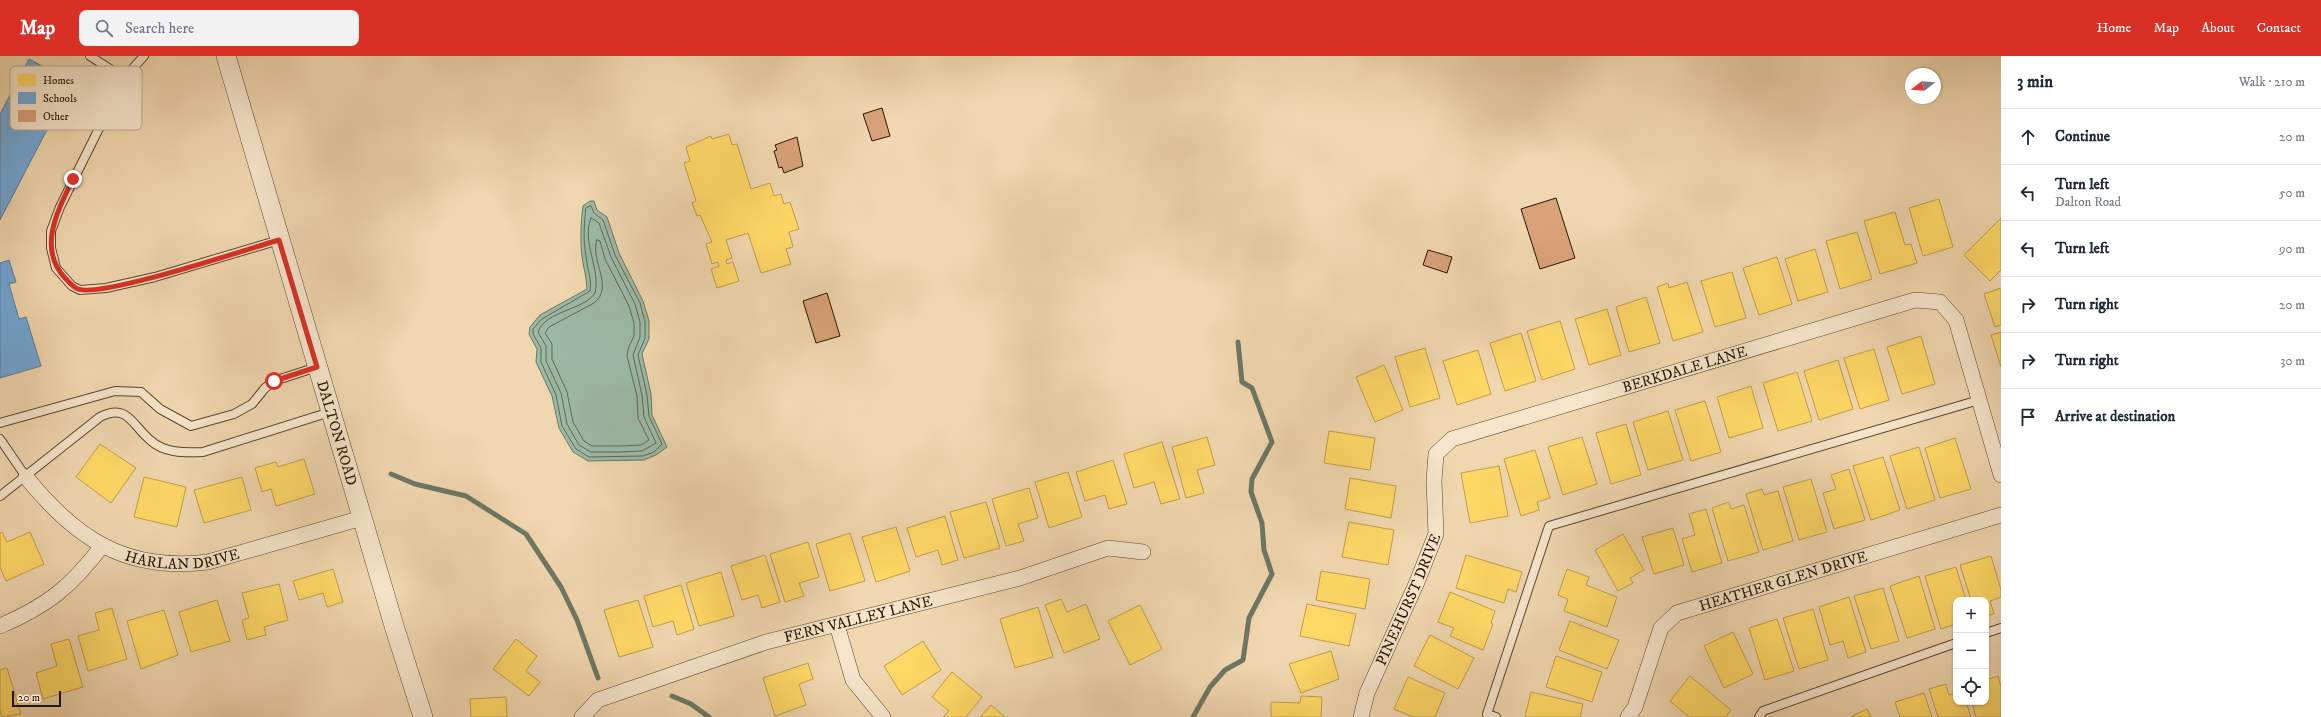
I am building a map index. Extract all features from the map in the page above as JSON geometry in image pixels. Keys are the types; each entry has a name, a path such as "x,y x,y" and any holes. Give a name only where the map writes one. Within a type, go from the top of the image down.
{"street":[{"name":"DALTON ROAD","path":"226,56 330,412 423,717"},
{"name":"BERKDALE LANE","path":"1436,454 1452,438 1915,300 1940,302 1956,320 1979,400"},
{"path":"1979,400 2001,475"},
{"name":"PINEHURST DRIVE","path":"1361,717 1367,693 1417,582 1436,534 1434,481 1436,454"},
{"name":"HARLAN DRIVE","path":"26,477 58,513 79,531 102,546 132,557 165,564 185,565 208,562 362,518"},
{"name":"HEATHER GLEN DRIVE","path":"1628,717 1635,707 1661,628 1677,613 2001,515"},
{"path":"0,626 56,597 85,569 102,546"},
{"name":"FERN VALLEY LANE","path":"582,717 598,700 766,642 837,626 1020,578 1108,548 1143,552"},
{"path":"837,626 853,680 883,717"}],"lane":[{"path":"90,56 105,66"},
{"path":"135,66 144,56"},
{"path":"98,130 73,179 51,231 51,248 56,268 72,286 80,290 106,288 155,277 279,240"},
{"path":"0,423 115,391 141,392 160,408 192,426 234,414 252,404 265,388 274,381 317,367"},
{"path":"1496,717 1487,714 1549,526 1979,400"},
{"path":"0,496 26,477 100,417 110,412 120,412 130,418 150,440 164,448 191,453 203,452 330,412"},
{"path":"0,439 26,477"},
{"path":"1989,632 2001,628"},
{"path":"1759,717 1763,711 1953,644"}],"water":[{"path":"590,201 594,201 597,210 607,217 619,253 643,301 649,321 649,339 642,354 651,394 652,415 667,447 656,455 644,460 588,461 573,452 559,428 552,396 536,362 537,349 529,334 530,327 540,315 587,289 582,256 581,231 583,206"}],"building: Homes":[{"path":"729,134 732,145 737,144 751,189 770,183 774,196 781,194 784,204 790,202 799,229 789,232 793,247 786,249 791,264 761,273 748,233 726,240 732,258 726,260 727,264 733,262 739,281 717,288 711,269 719,266 718,262 712,264 706,244 712,242 700,215 697,216 692,203 696,201 684,163 690,161 686,147 711,136 712,139"},
{"path":"1939,199 1953,247 1923,256 1909,208"},
{"path":"1895,212 1905,245 1911,244 1917,263 1880,274 1864,221"},
{"path":"2001,218 2001,270 1990,281 1964,255"},
{"path":"1857,232 1872,279 1840,289 1826,241"},
{"path":"1815,249 1828,292 1798,301 1785,259"},
{"path":"1777,257 1792,304 1759,315 1743,268"},
{"path":"1732,272 1746,318 1715,327 1701,281"},
{"path":"1687,282 1703,332 1673,341 1657,287 1668,283 1669,288"},
{"path":"2001,288 2001,325 1995,327 1984,294"},
{"path":"1646,297 1660,343 1629,352 1616,307"},
{"path":"1607,309 1621,355 1589,365 1575,319"},
{"path":"1560,321 1575,369 1542,380 1527,331"},
{"path":"2001,332 2001,367 1991,335"},
{"path":"1521,333 1536,381 1505,391 1490,343"},
{"path":"1921,336 1935,384 1902,394 1887,347"},
{"path":"1425,348 1440,398 1410,407 1395,357"},
{"path":"1874,349 1889,400 1860,409 1844,358"},
{"path":"1478,350 1491,394 1457,405 1443,361"},
{"path":"1838,360 1853,409 1819,420 1804,371"},
{"path":"1384,365 1403,410 1375,422 1356,377"},
{"path":"1797,372 1812,421 1778,431 1763,383"},
{"path":"1751,386 1763,428 1729,438 1717,397"},
{"path":"1705,401 1721,452 1691,461 1675,410"},
{"path":"1668,411 1683,460 1648,470 1633,422"},
{"path":"1626,424 1641,475 1611,484 1596,433"},
{"path":"1329,431 1375,438 1370,470 1324,463"},
{"path":"1207,437 1215,465 1197,470 1204,493 1186,498 1172,447"},
{"path":"1582,437 1597,484 1563,495 1548,447"},
{"path":"1955,438 1971,489 1940,498 1925,448"},
{"path":"1162,442 1180,499 1161,504 1154,482 1134,488 1124,454"},
{"path":"100,444 136,468 111,503 76,477"},
{"path":"1919,447 1935,500 1907,509 1890,456"},
{"path":"1535,450 1550,498 1537,502 1539,510 1521,516 1504,459"},
{"path":"1883,457 1900,510 1871,520 1853,466"},
{"path":"304,459 315,494 276,506 271,489 262,492 255,468 276,462 278,467"},
{"path":"1113,460 1127,504 1109,509 1105,495 1085,501 1076,472"},
{"path":"1499,466 1508,516 1470,523 1461,473"},
{"path":"1849,469 1865,520 1834,529 1823,493 1836,489 1831,475"},
{"path":"1068,472 1082,517 1049,528 1035,482"},
{"path":"144,477 186,487 177,527 134,517"},
{"path":"242,477 251,510 204,523 194,490"},
{"path":"1350,478 1396,486 1391,518 1345,509"},
{"path":"1811,479 1827,532 1799,540 1783,487"},
{"path":"1029,488 1038,518 1018,524 1024,541 1006,546 992,499"},
{"path":"1762,489 1764,495 1778,491 1793,541 1763,550 1746,494"},
{"path":"986,502 1000,548 964,558 950,512"},
{"path":"1729,502 1731,509 1744,505 1759,552 1728,561 1712,508"},
{"path":"1706,509 1722,563 1692,572 1682,539 1695,535 1689,514"},
{"path":"945,516 958,560 942,565 938,550 916,557 907,528"},
{"path":"1349,522 1394,530 1388,565 1342,557"},
{"path":"896,527 910,571 876,582 862,537"},
{"path":"1673,528 1684,565 1654,574 1642,537"},
{"path":"2,532 7,542 30,532 44,564 6,581 0,567 0,533"},
{"path":"850,533 865,581 830,591 816,544"},
{"path":"1623,534 1644,570 1630,578 1633,583 1618,591 1595,550"},
{"path":"808,542 819,577 799,583 804,596 785,602 770,554"},
{"path":"765,555 780,602 762,608 758,595 742,600 731,566"},
{"path":"1466,555 1522,572 1516,592 1508,589 1504,603 1456,588"},
{"path":"1991,556 2001,590 2001,597 1990,601 1994,614 1989,615 1989,597 1970,597 1960,565"},
{"path":"1956,567 1965,597 1953,597 1953,625 1941,629 1925,576"},
{"path":"333,569 343,602 327,607 323,593 299,600 293,581"},
{"path":"1567,569 1589,577 1586,585 1617,597 1607,627 1564,611 1568,599 1558,595"},
{"path":"1321,571 1370,579 1365,609 1316,600"},
{"path":"721,572 734,616 699,626 686,583"},
{"path":"1919,576 1935,629 1907,638 1890,586"},
{"path":"279,584 288,620 264,627 266,635 247,640 242,620 249,618 242,593"},
{"path":"681,585 694,629 677,635 673,621 653,627 644,596"},
{"path":"1883,588 1899,641 1871,649 1854,596"},
{"path":"1450,592 1495,611 1491,623 1493,624 1483,650 1450,636 1454,628 1438,622"},
{"path":"1849,597 1866,652 1848,658 1843,641 1830,645 1819,607"},
{"path":"1061,599 1067,612 1086,604 1100,639 1064,653 1045,605"},
{"path":"217,600 230,641 191,652 179,612"},
{"path":"638,600 653,647 619,657 604,610"},
{"path":"1307,604 1356,614 1349,646 1300,636"},
{"path":"1140,605 1162,649 1130,665 1108,621"},
{"path":"1038,607 1053,657 1015,668 1000,619"},
{"path":"112,608 127,659 88,671 78,636 99,630 95,613"},
{"path":"1813,609 1828,660 1799,669 1783,618"},
{"path":"164,610 178,655 141,669 127,621"},
{"path":"1777,619 1794,671 1765,680 1749,628"},
{"path":"1570,621 1619,640 1607,669 1559,650"},
{"path":"1733,632 1753,674 1724,688 1704,646"},
{"path":"1430,635 1474,658 1458,689 1414,666"},
{"path":"69,639 83,687 43,699 36,673 57,666 51,644"},
{"path":"516,639 537,656 526,671 540,682 529,696 493,669"},
{"path":"923,641 941,670 902,695 884,666"},
{"path":"1331,651 1339,679 1301,693 1289,664"},
{"path":"1556,656 1602,672 1592,702 1546,687"},
{"path":"808,663 813,679 799,684 806,705 775,716 763,678"},
{"path":"7,668 21,714 2,717 0,710 0,670"},
{"path":"952,672 982,697 966,717 943,717 949,711 932,697"},
{"path":"1690,676 1731,710 1725,717 1689,717 1670,701"},
{"path":"1998,676 2001,687 2001,717 1976,717 1973,705 1989,705 1989,679"},
{"path":"1408,677 1445,693 1435,717 1413,717 1394,709"},
{"path":"1946,684 1949,695 1953,694 1953,705 1967,705 1971,717 1938,717 1929,689"},
{"path":"1531,692 1583,704 1580,717 1525,717"},
{"path":"1924,693 1932,717 1900,717 1895,702"},
{"path":"1301,696 1322,697 1321,717 1271,717 1271,702 1300,703"},
{"path":"506,697 507,717 471,717 470,699"},
{"path":"991,705 1005,717 980,717"},
{"path":"1867,709 1871,717 1852,717 1852,716"}],"building: Schools":[{"path":"29,59 42,66 25,66"},
{"path":"10,95 10,130 47,130 0,220 0,114"},
{"path":"9,260 16,282 9,284 19,319 26,317 41,366 0,378 0,263"}],"building: Other":[{"path":"882,108 890,136 872,141 863,114"},
{"path":"797,137 803,166 784,173 782,167 779,168 774,151 777,150 775,145"},
{"path":"1556,198 1575,258 1540,269 1521,209"},
{"path":"1428,250 1452,257 1447,273 1423,265"},
{"path":"827,293 840,336 816,343 803,301"}],"waterway":[{"path":"1193,717 1210,687 1225,670 1243,660 1249,618 1272,574 1264,550 1262,523 1251,492 1252,479 1272,442 1252,388 1242,382 1238,342"},
{"path":"391,474 415,484 466,496 526,534 561,587 577,620 598,678"},
{"path":"672,696 691,704 709,717"}],"route":[{"path":"73,179 51,231 51,248 56,268 72,286 80,290 106,288 155,277 279,240 317,367 274,381"}]}
